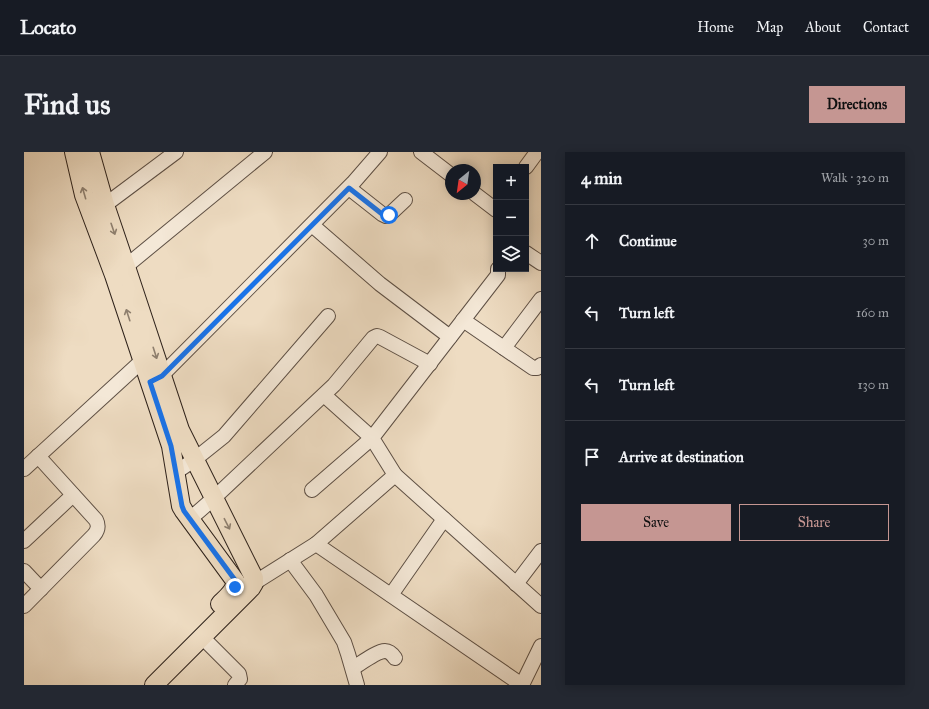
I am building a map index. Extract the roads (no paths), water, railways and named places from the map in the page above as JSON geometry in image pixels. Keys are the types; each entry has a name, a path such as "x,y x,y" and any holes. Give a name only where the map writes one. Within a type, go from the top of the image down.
{"main road":[{"path":"74,152 84,195 98,209"},
{"path":"90,152 98,209 156,379 171,446 182,506 236,582 235,587 176,657 157,683"},
{"path":"120,271 143,360 156,379 194,460 254,578 254,583 251,588 202,637 176,657"}],"street":[{"path":"98,209 176,152"},
{"path":"120,271 265,152"},
{"path":"156,379 349,188 380,152"},
{"path":"421,152 445,170"},
{"path":"528,164 536,152"},
{"path":"349,188 386,216 405,200"},
{"path":"481,199 493,208"},
{"path":"312,225 380,284 450,337"},
{"path":"529,255 541,264"},
{"path":"312,490 372,438 464,320 498,275 498,272"},
{"path":"504,348 541,299"},
{"path":"176,472 224,436 328,316"},
{"path":"464,320 533,368 537,368 541,365"},
{"path":"190,519 334,385 373,338 377,336 380,337 430,364"},
{"path":"24,470 143,360"},
{"path":"324,394 372,438 395,475 541,606"},
{"path":"24,606 98,530 96,520 38,456"},
{"path":"235,587 254,583 316,544 395,475"},
{"path":"24,541 73,495"},
{"path":"391,595 444,519"},
{"path":"316,544 522,685 541,646"},
{"path":"516,584 541,552"},
{"path":"290,560 316,595 344,642 357,685"},
{"path":"24,571 41,589"},
{"path":"202,637 239,674 240,679 235,685"},
{"path":"353,668 378,653 385,651 389,652 396,658"}]}
